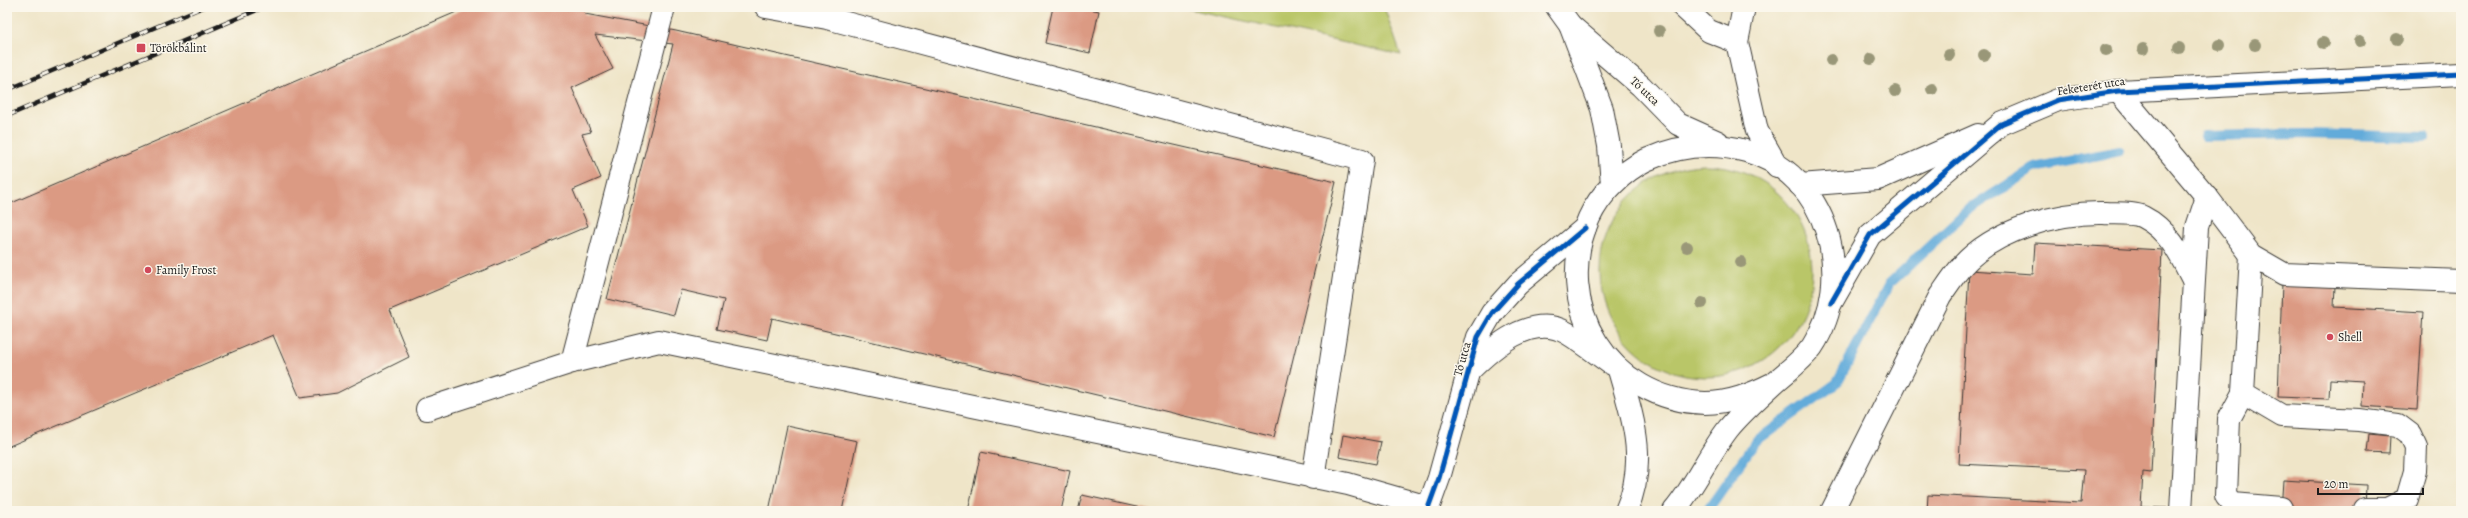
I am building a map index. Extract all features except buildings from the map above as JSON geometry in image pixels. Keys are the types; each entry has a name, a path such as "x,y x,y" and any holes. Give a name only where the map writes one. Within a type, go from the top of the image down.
{"main road":[{"path":"572,362 664,7"},
{"path":"766,7 827,18 1362,160 1313,478"},
{"name":"Tó utca","path":"1557,7 1570,25 1641,86 1678,124 1727,146"},
{"path":"1683,7 1709,31 1737,42"},
{"path":"1744,7 1737,42 1757,131 1777,166"},
{"name":"Tó utca","path":"1570,25 1602,109 1609,146 1612,185"},
{"name":"Feketerét utca","path":"1831,303 1870,235 2002,124 2058,100 2118,91 2461,74"},
{"path":"2118,91 2207,197 2251,255 2284,274 2461,281"},
{"path":"1800,185 1878,179 2002,124"},
{"path":"1674,511 1728,429 1774,383 1794,367 1811,348 1823,326 1831,303 1834,278 1830,240 1815,205 1800,185 1777,166 1753,153 1727,146 1695,145 1665,151 1636,165 1612,185 1595,207 1585,228 1578,253 1576,278 1580,304 1592,334 1602,351 1619,370 1638,384 1660,395 1698,402 1730,400 1753,394 1774,383"},
{"path":"2181,511 2197,227 2207,197"},
{"path":"1832,511 1940,296 1963,266 1988,246 2018,229 2053,218 2085,213 2142,216 2163,230 2179,253 2193,280"},
{"name":"Tó utca","path":"1428,509 1439,478 1478,337 1492,313 1518,284 1585,228"},
{"path":"2251,255 2243,393 2229,419 2226,496 2232,504 2281,508"},
{"name":"Tó utca","path":"1468,372 1499,343 1518,333 1544,327 1567,332 1619,370"},
{"path":"427,409 572,362 659,341 1313,478 1348,484 1428,509"},
{"path":"1619,370 1636,429 1638,449 1633,489 1626,511"},
{"path":"2243,393 2282,416 2359,420 2398,425 2410,434 2416,447 2415,463 2407,499 2387,509 2365,509"}],"green space":[{"path":"1180,7 1384,7 1401,55"},
{"path":"1706,165 1727,167 1746,173 1765,183 1781,196 1794,212 1804,231 1810,250 1812,271 1810,292 1804,311 1794,330 1781,346 1765,359 1746,369 1727,375 1706,377 1685,375 1666,369 1647,359 1631,346 1618,330 1608,311 1602,292 1600,271 1602,250 1608,231 1618,212 1631,196 1647,183 1666,173 1685,167"}],"waterway":[{"path":"2204,136 2304,134 2426,137"},
{"path":"1707,511 1756,441 1837,383 1889,284 1968,210 2034,168 2119,151"}],"railway":[{"path":"7,90 203,7"},
{"path":"7,116 264,7"}],"cycle path":[{"path":"1831,303 1870,235 2001,124 2058,100 2118,91 2461,74"},
{"path":"1427,511 1439,478 1478,337 1492,313 1518,284 1585,228"}],"place":[{"name":"Törökbálint","path":"141,48"},
{"name":"Family Frost","path":"148,270"},
{"name":"Shell","path":"2330,337"}]}
